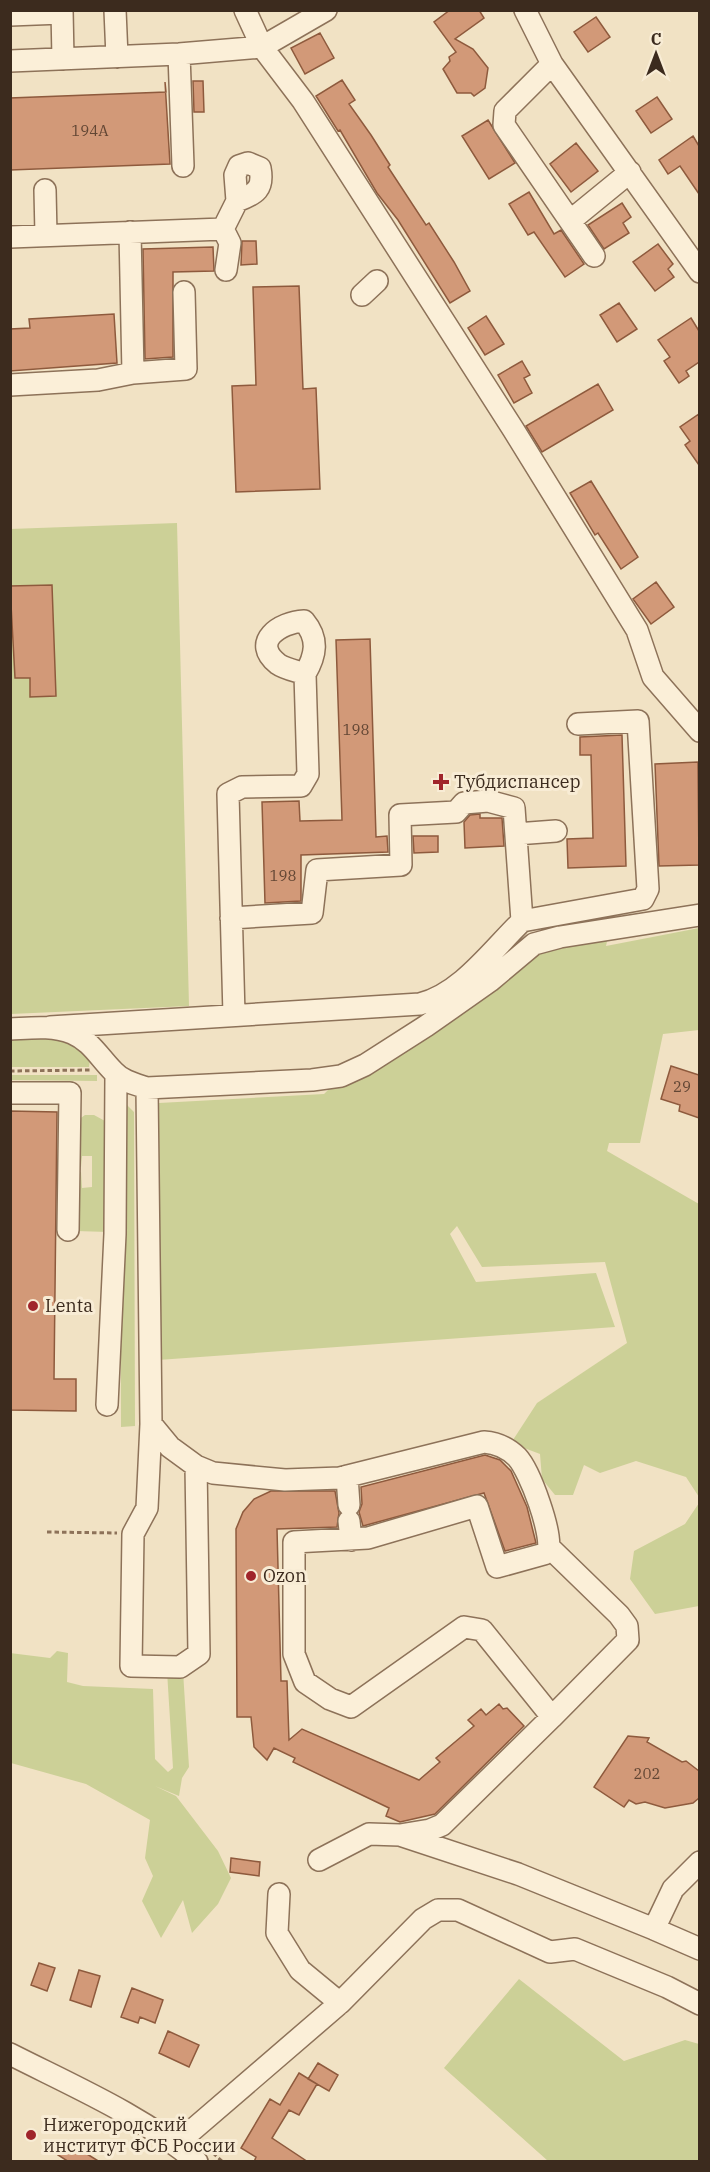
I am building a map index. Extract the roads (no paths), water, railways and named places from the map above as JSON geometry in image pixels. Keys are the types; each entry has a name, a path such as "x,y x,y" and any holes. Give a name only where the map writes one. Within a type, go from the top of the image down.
{"street":[{"path":"115,10 117,57"},
{"path":"245,10 262,47 303,101 606,579 637,630 653,677 699,731"},
{"path":"10,60 179,54 262,47 327,10"},
{"path":"525,10 552,64 699,272"},
{"path":"10,15 62,12 63,59"},
{"path":"179,54 183,166"},
{"path":"552,64 505,111 504,125 594,256"},
{"path":"570,221 630,172"},
{"path":"45,190 46,235"},
{"path":"223,229 237,201"},
{"path":"10,237 223,229"},
{"path":"223,229 230,243 226,270"},
{"path":"130,232 133,373"},
{"path":"10,385 98,380 133,373 186,369 184,292"},
{"path":"234,1015 228,794 242,787 301,786 307,780 305,674"},
{"path":"10,1029 420,1004 437,1000 452,989 522,921 643,898 648,889 638,721 579,724"},
{"path":"231,918 312,913 317,870 401,865 400,815 456,812 464,803 488,801 514,808 522,921"},
{"path":"516,834 556,831"},
{"path":"50,1027 72,1033 89,1044 114,1072 130,1083 147,1088 312,1080 341,1076 365,1065 426,1026 490,981 534,944 560,937 699,915"},
{"path":"107,1405 115,1234 114,1072"},
{"path":"147,1088 151,1424 147,1508 133,1534 131,1666 180,1666 199,1654 196,1466"},
{"path":"10,1093 69,1093 68,1230"},
{"path":"151,1424 170,1447 196,1466 213,1473 285,1480 347,1476 483,1442 495,1443 519,1459 528,1475 549,1546 619,1615 627,1626 628,1640 442,1825 430,1830 400,1835 369,1834 319,1860"},
{"path":"347,1476 350,1522 368,1538 477,1506 497,1567 544,1554 549,1546"},
{"path":"350,1522 294,1542 294,1654 304,1682 330,1699 351,1707 464,1627 482,1630 552,1717"},
{"path":"400,1835 518,1875 699,1948"},
{"path":"654,1929 673,1889 699,1862"},
{"path":"279,1894 277,1933 300,1970 340,2003"},
{"path":"190,2155 189,2133 340,2003 423,1919 438,1910 458,1910 550,1952 575,1949 667,1987 699,2004"},
{"path":"10,2054 127,2115 190,2155"}],"place":[{"name":"Тубдиспансер","path":"441,782"},
{"name":"Lenta","path":"33,1306"},
{"name":"Ozon","path":"251,1576"},
{"name":"Нижегородский институт ФСБ России","path":"31,2135"}]}
